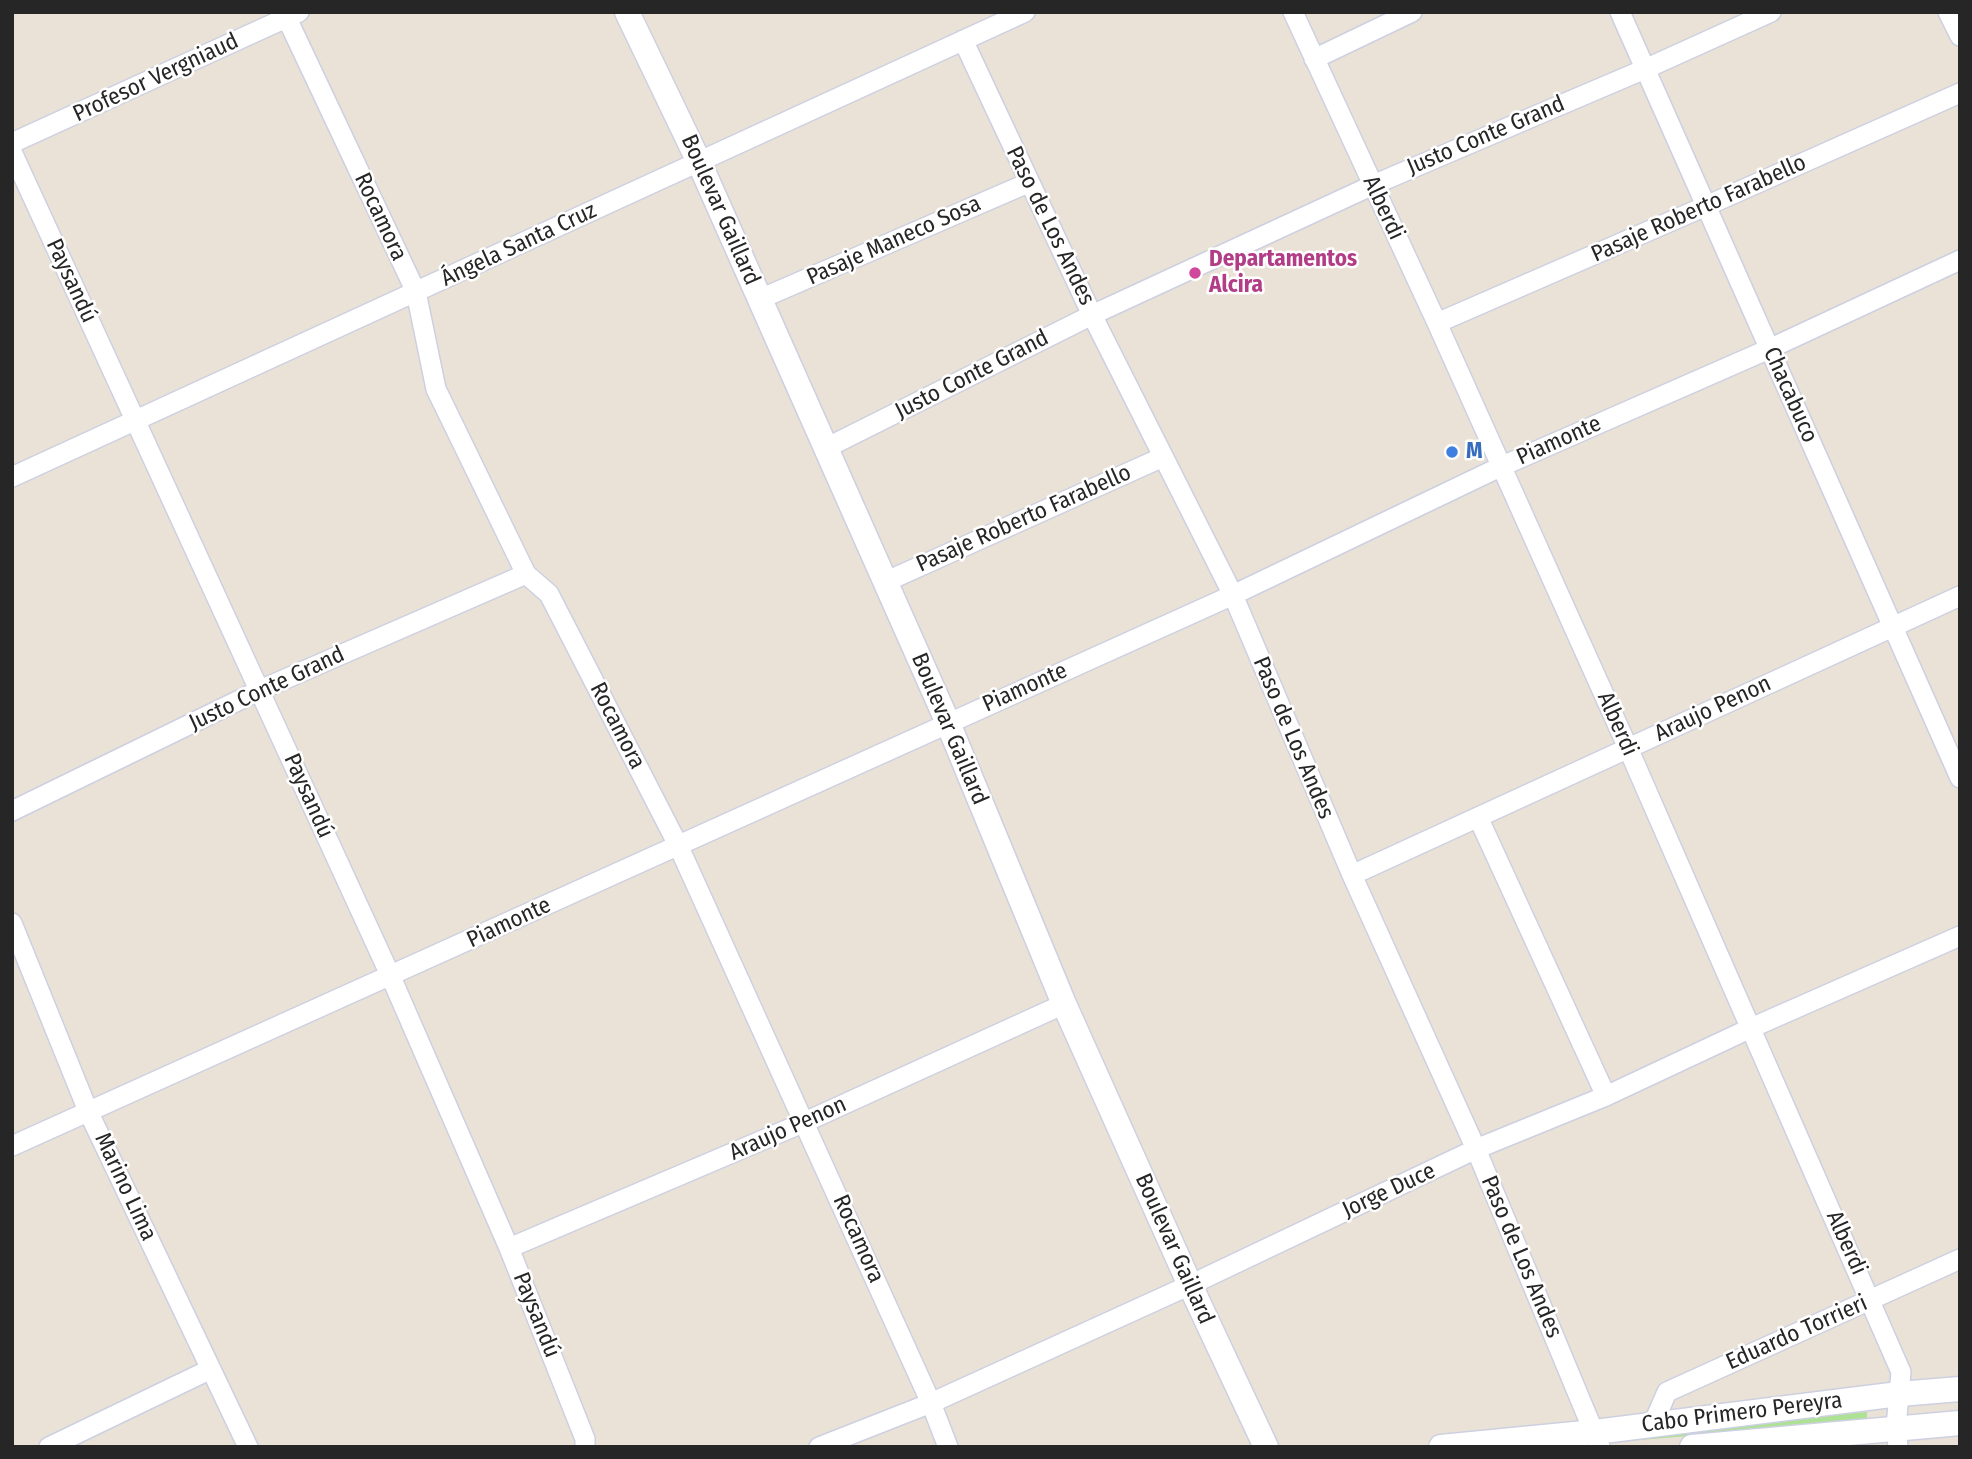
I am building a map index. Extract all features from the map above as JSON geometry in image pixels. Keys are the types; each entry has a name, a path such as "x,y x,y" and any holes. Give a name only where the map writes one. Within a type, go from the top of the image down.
{"street":[{"name":"Boulevar Gaillard","path":"627,12 699,162 948,723 1064,1004 1266,1447"},
{"name":"Ángela Santa Cruz","path":"12,477 1025,12"},
{"name":"Alberdi","path":"1293,12 1629,748 1901,1372 1897,1437"},
{"path":"1314,59 1412,12"},
{"name":"Chacabuco","path":"1620,12 1960,778"},
{"name":"Justo Conte Grand","path":"826,448 1092,315 1373,185 1771,12"},
{"path":"1948,12 1960,36"},
{"name":"Profesor Vergniaud","path":"12,143 290,14"},
{"name":"Rocamora","path":"290,14 416,292 436,389 526,574 549,594 678,845 932,1403 948,1447"},
{"name":"Paso de Los Andes","path":"963,40 1092,315 1233,595 1352,875 1476,1149 1597,1439"},
{"name":"Pasaje Roberto Farabello","path":"1437,323 1960,93"},
{"name":"Paysandú","path":"12,152 391,977 509,1248 585,1439 585,1447"},
{"name":"Pasaje Maneco Sosa","path":"760,299 1028,183"},
{"name":"Piamonte","path":"12,1146 1233,595 1500,467 1769,349 1960,260"},
{"name":"Pasaje Roberto Farabello","path":"885,582 1163,457"},
{"name":"Justo Conte Grand","path":"12,811 260,690 526,574"},
{"name":"Araujo Penon","path":"1352,875 1960,596"},
{"path":"1478,817 1606,1096"},
{"name":"Marino Lima","path":"12,923 88,1111 248,1447"},
{"name":"Jorge Duce","path":"819,1447 932,1403 1190,1285 1476,1149 1606,1096 1751,1028 1960,936"},
{"name":"Araujo Penon","path":"509,1248 805,1122 1064,1004"},
{"name":"Eduardo Torrieri","path":"1653,1424 1667,1392 1960,1259"},
{"path":"49,1447 211,1369"},
{"name":"Cabo Primero Pereyra","path":"1441,1447 1597,1439 1653,1424 1960,1389"},
{"name":"Cabo Primero Pereyra","path":"1692,1447 1897,1437 1960,1423"}],"green space":[{"path":"1867,1412 1867,1421 1616,1442 1616,1434"}],"place":[{"name":"Departamentos Alcira","path":"1195,273"},
{"name":"M","path":"1452,452"}]}
